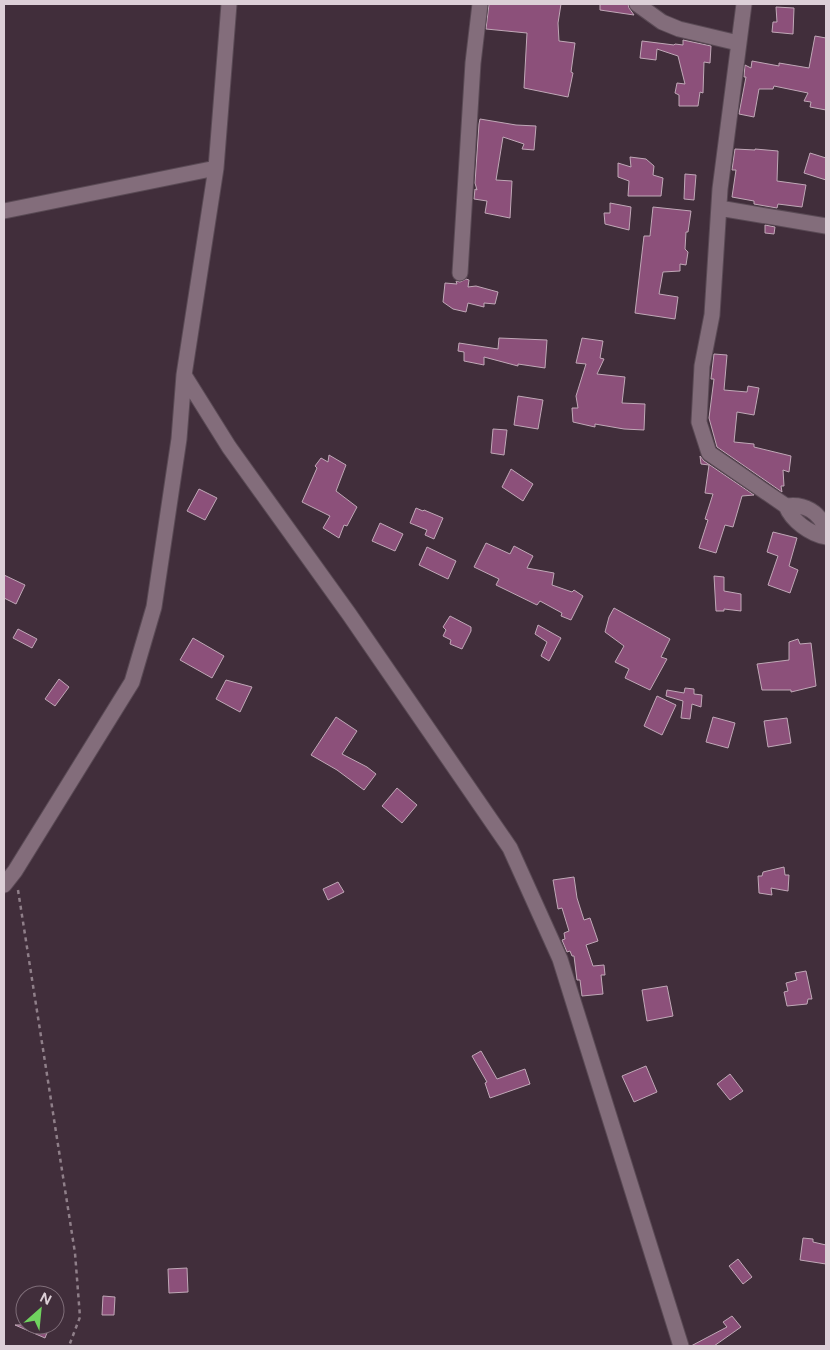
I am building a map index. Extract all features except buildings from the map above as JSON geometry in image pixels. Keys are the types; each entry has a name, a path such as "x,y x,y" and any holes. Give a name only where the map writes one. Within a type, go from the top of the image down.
{"street":[{"path":"4,885 132,682 154,607 179,439 184,375 216,168 229,4"},
{"path":"460,273 473,63 480,4"},
{"path":"637,4 662,22 679,29 738,43"},
{"path":"744,4 719,208 712,315 702,366 699,422 709,453 786,506 790,515 816,535 826,537"},
{"path":"4,211 216,168"},
{"path":"719,208 826,226"},
{"path":"184,375 229,447 349,614 510,848 560,959 681,1346"},
{"path":"786,506 797,504 816,513 826,530"}],"path":[{"path":"14,871 75,1254 80,1317 69,1346"}]}
